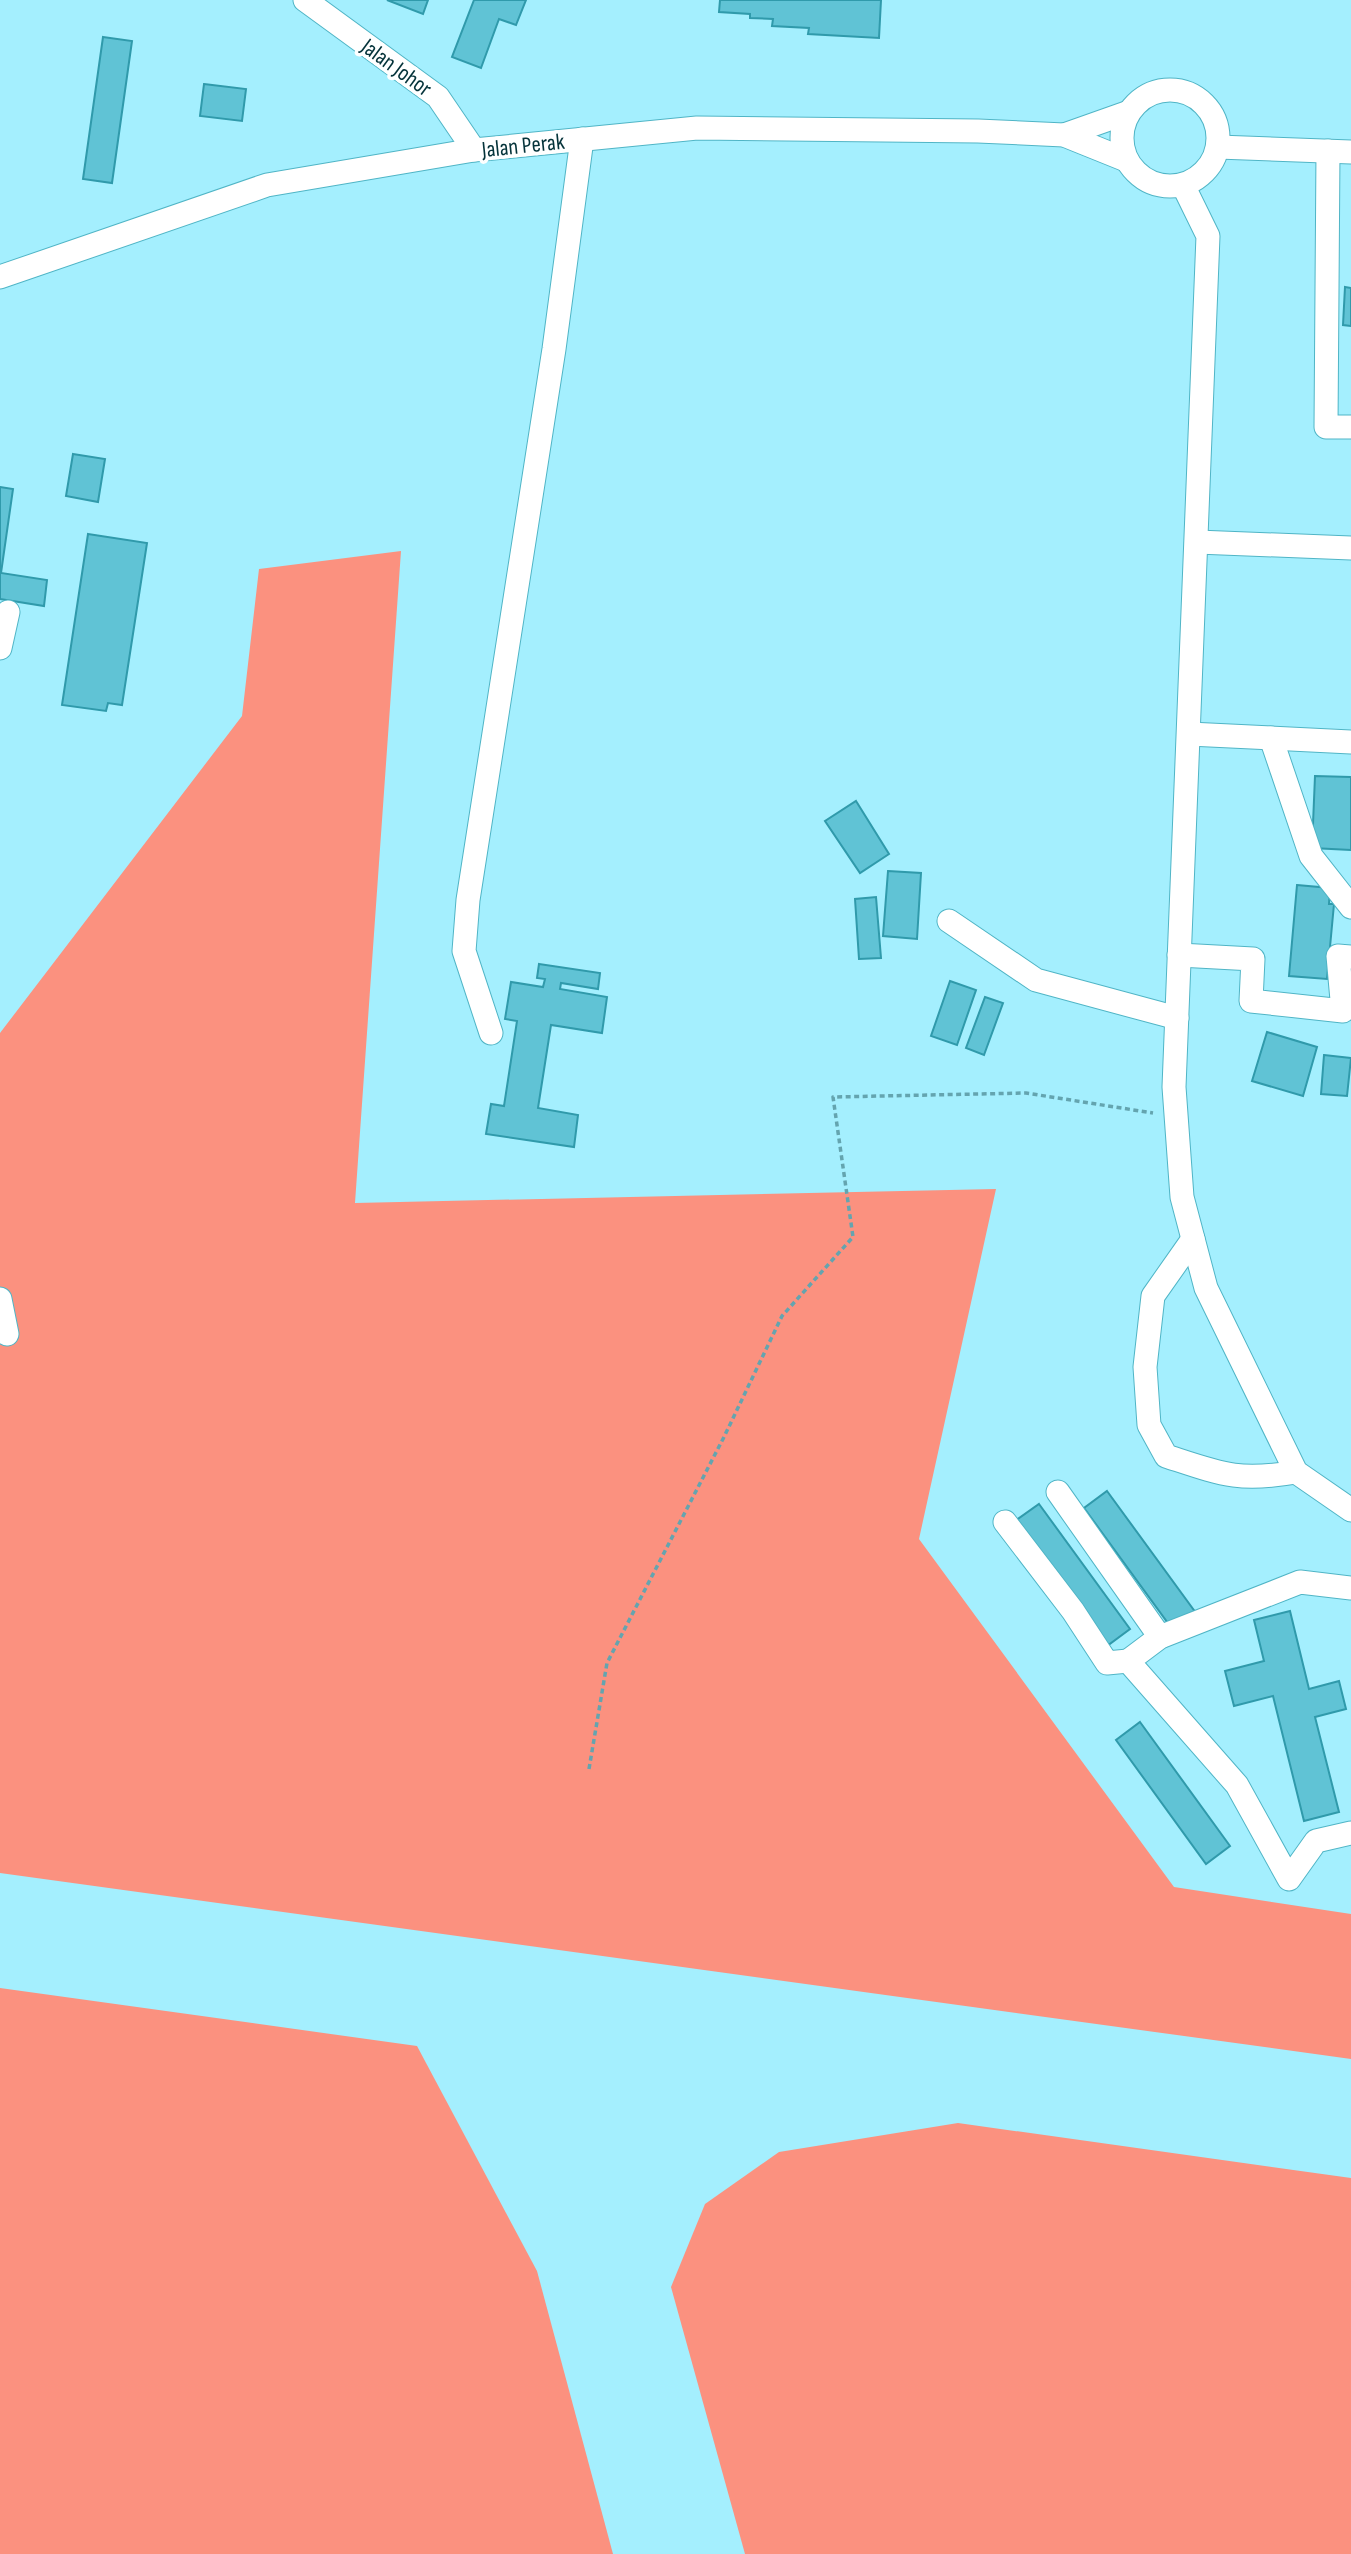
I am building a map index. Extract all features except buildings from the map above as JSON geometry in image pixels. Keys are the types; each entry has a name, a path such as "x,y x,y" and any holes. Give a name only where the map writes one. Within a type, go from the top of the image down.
{"street":[{"name":"Jalan Johor","path":"305,0 438,97 474,150"},
{"path":"1170,90 1199,100 1210,112 1216,127 1218,147 1206,169 1183,185 1167,187 1150,183 1126,160 1122,144 1123,127 1129,112 1154,93 1170,90"},
{"name":"Jalan Perak","path":"1064,135 1129,112"},
{"name":"Jalan Perak","path":"0,277 267,185 474,150 697,128 978,131 1064,135 1126,160"},
{"path":"491,1033 464,951 468,900 554,349 582,139"},
{"path":"1218,147 1340,152 1326,427 1351,427"},
{"path":"1183,185 1208,236 1174,1087 1182,1197 1206,1288 1296,1472 1351,1510"},
{"path":"1196,541 1351,548"},
{"path":"0,648 8,612"},
{"path":"1189,734 1351,742"},
{"path":"1271,738 1311,856 1351,907"},
{"path":"949,920 1035,981 1177,1018"},
{"path":"1179,955 1254,959 1251,1001 1347,1014 1338,956 1351,957"},
{"path":"1193,1239 1153,1296 1145,1367 1149,1425 1166,1456 1231,1477 1262,1478 1296,1472"},
{"path":"0,1300 7,1334"},
{"path":"1058,1492 1160,1637"},
{"path":"1005,1522 1073,1611 1107,1663 1128,1661 1160,1637 1300,1582 1349,1594"},
{"path":"1128,1661 1237,1785 1289,1880 1316,1841 1351,1833"}],"path":[{"path":"589,1769 607,1664 724,1437 782,1315 853,1237 833,1097 1026,1093 1176,1117"}],"shaded area":[{"path":"401,551 355,1203 996,1189 919,1539 1174,1887 1351,1914 1351,2059 0,1873 0,1033 242,716 259,569"},
{"path":"0,1988 417,2046 537,2271 613,2554 0,2554"},
{"path":"958,2123 1351,2178 1351,2554 745,2554 671,2287 705,2204 779,2152"}]}
